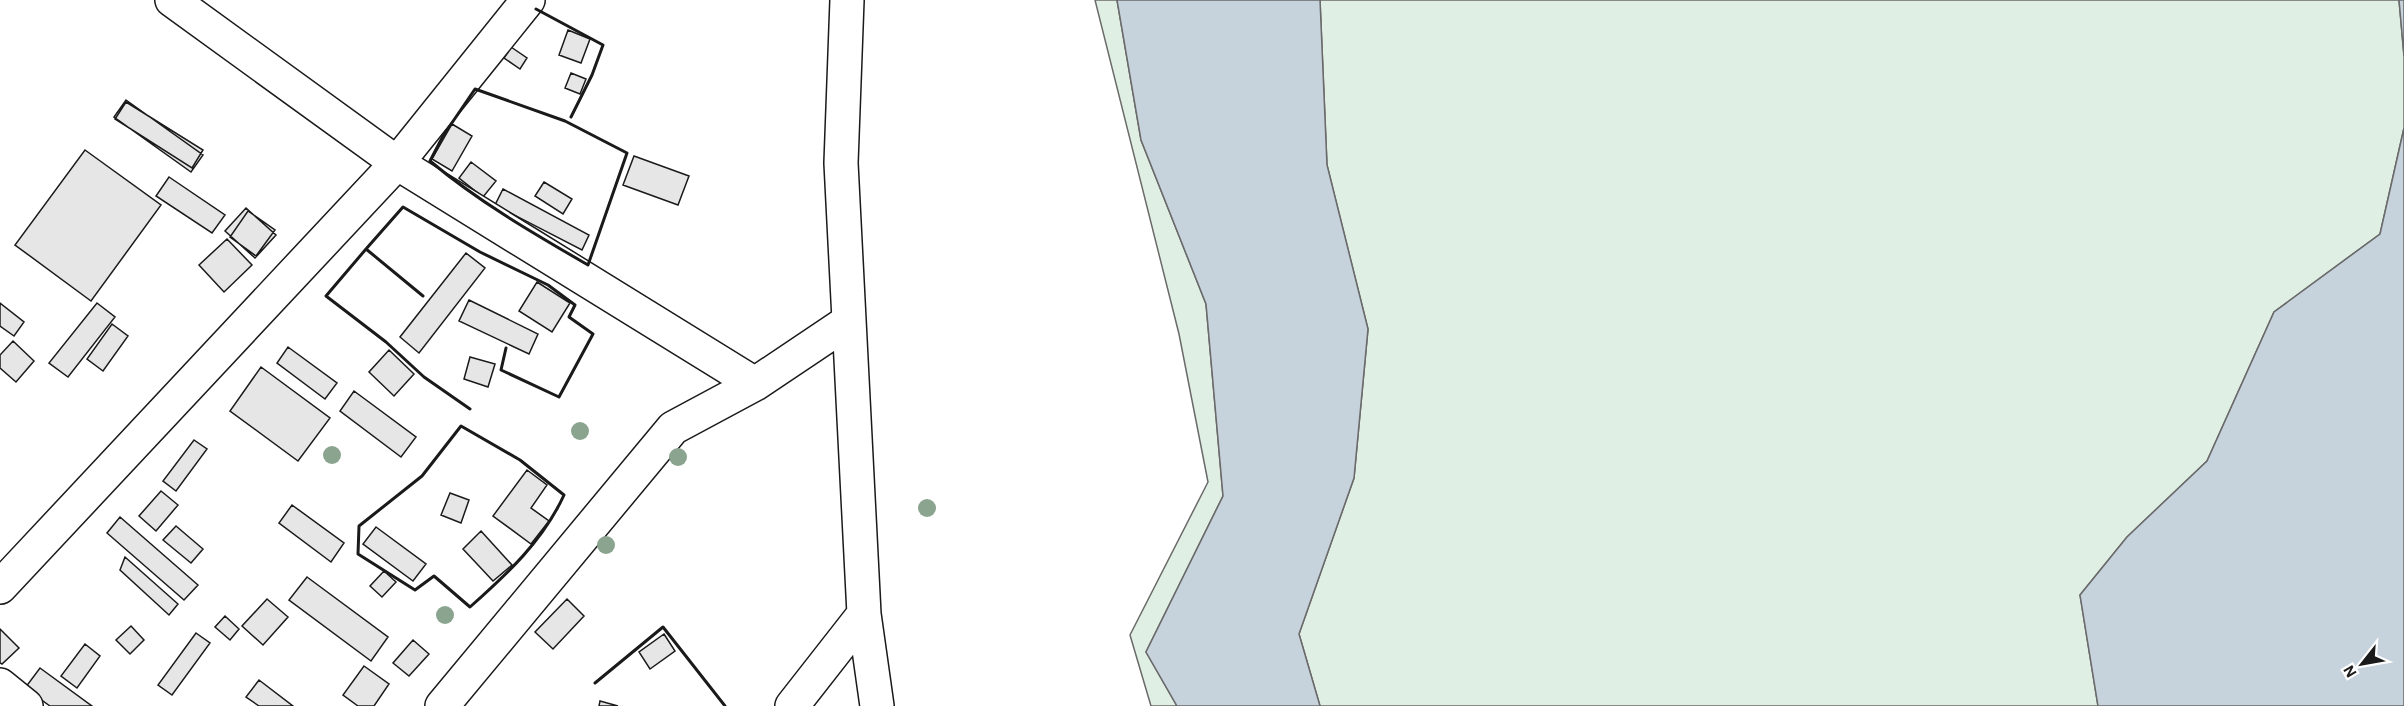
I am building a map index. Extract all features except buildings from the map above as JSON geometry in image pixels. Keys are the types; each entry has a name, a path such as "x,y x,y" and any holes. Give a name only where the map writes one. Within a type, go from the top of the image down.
{"street":[{"path":"172,0 397,164 755,384"},
{"path":"0,587 397,164 528,0"},
{"path":"846,0 841,163 864,614 878,706"},
{"path":"442,706 673,428 755,384 849,321"},
{"path":"792,706 864,614"},
{"path":"0,685 26,706"}],"green space":[{"path":"1095,0 1117,0 1141,140 1206,304 1223,496 1146,652 1177,706 1151,706 1130,635 1208,482 1179,334"},
{"path":"1320,0 2399,0 2404,56 2404,128 2380,234 2274,312 2207,461 2127,537 2080,595 2098,706 1320,706 1299,634 1354,478 1368,329 1327,165"}],"shaded area":[{"path":"1117,0 1320,0 1327,165 1368,329 1354,478 1299,634 1320,706 1177,706 1146,652 1223,496 1206,304 1141,140"},
{"path":"2399,0 2404,0 2404,56"},
{"path":"2404,128 2404,706 2098,706 2080,595 2127,537 2207,461 2274,312 2380,234"}],"wall":[{"path":"536,9 603,45 592,75 571,117"},
{"path":"475,89 565,121 627,153 588,265 487,203 430,161 443,136 475,89"},
{"path":"366,249 403,207 480,252 548,285 575,305 569,317 593,334 559,397 501,370 506,348"},
{"path":"423,296 366,249 326,296 386,342 424,377 470,409"},
{"path":"461,426 520,460 564,495 535,542 470,607 434,576 415,590 358,554 359,526 422,476 461,426"},
{"path":"595,683 663,627 725,706"}]}
